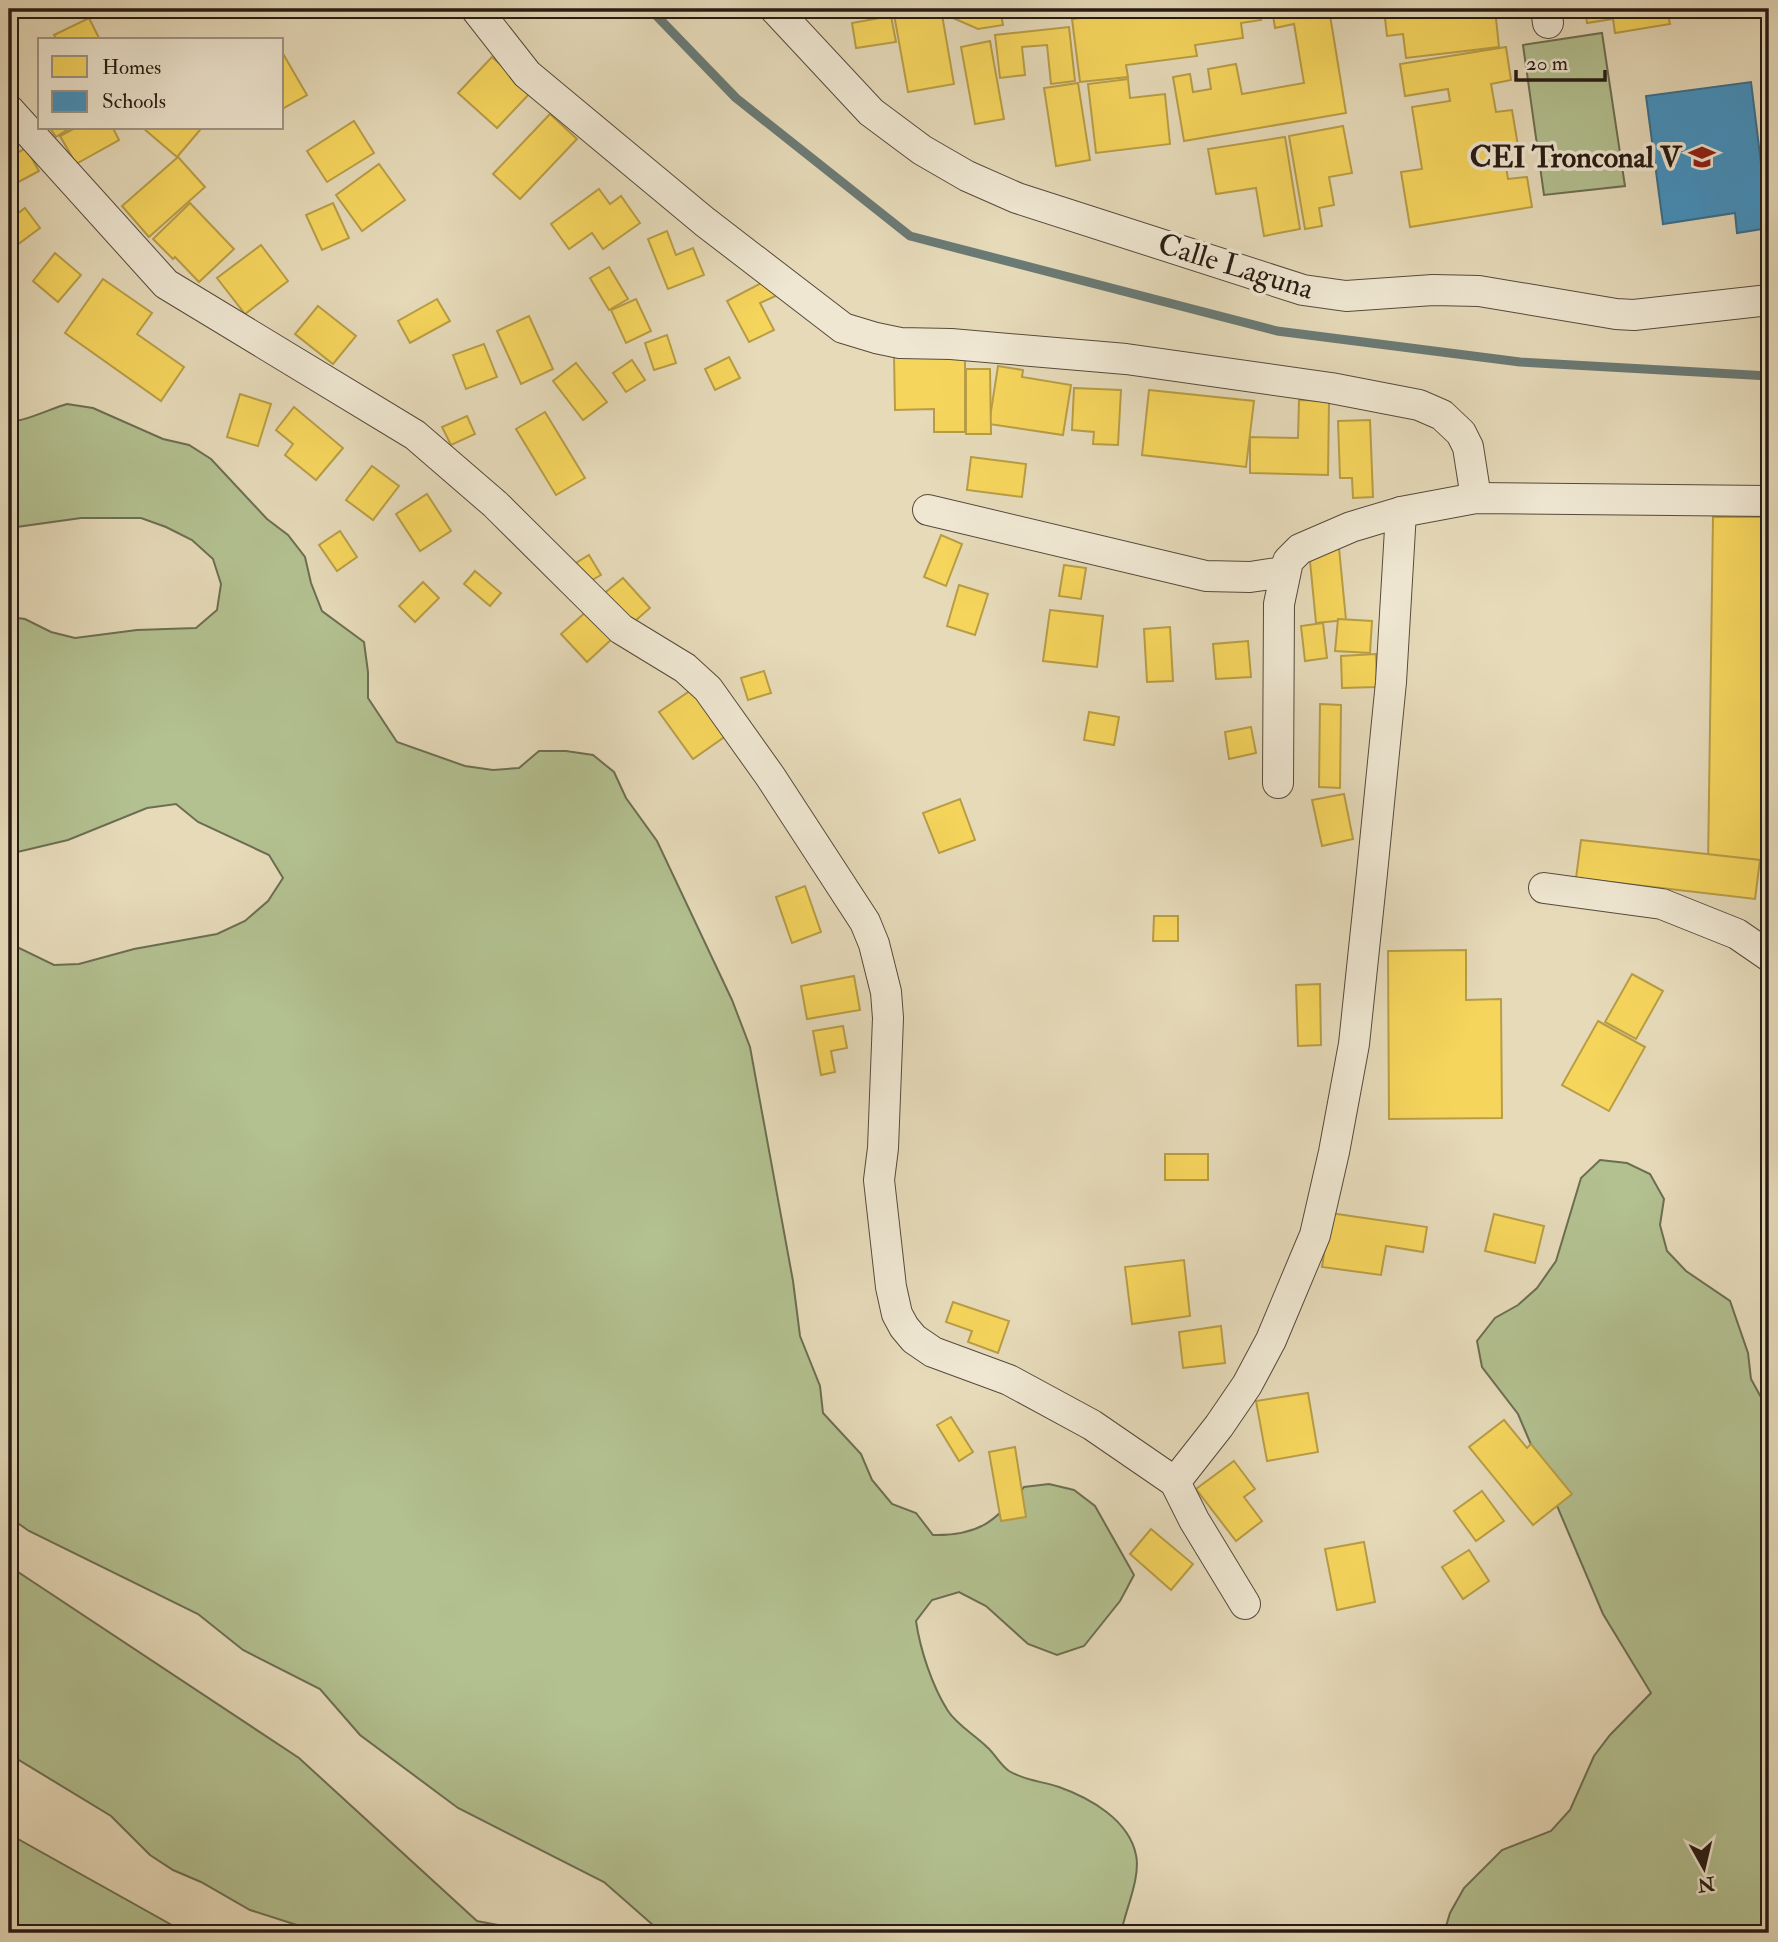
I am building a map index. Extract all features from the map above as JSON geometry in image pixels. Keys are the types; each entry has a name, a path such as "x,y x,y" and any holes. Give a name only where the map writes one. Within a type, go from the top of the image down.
{"street":[{"path":"476,9 527,74 705,222 843,328 901,343 951,344 1126,359 1331,388 1419,405 1442,415 1461,433 1468,447 1476,498"},
{"name":"Calle Laguna","path":"775,9 871,112 922,150 967,176 1017,198 1303,290 1346,296 1433,290 1479,291 1634,315 1769,300"},
{"path":"9,110 166,284 415,435 495,504 621,629 685,668 708,689 770,776 865,922 874,944 886,992 888,1018 883,1148 879,1180 891,1287 897,1314 904,1327 914,1339 933,1352 1009,1380 1092,1425 1175,1482 1194,1520 1245,1604"},
{"path":"1278,783 1279,604 1287,561 1308,544 1401,512 1476,498 1769,501"},
{"path":"928,510 1206,576 1250,577 1284,572"},
{"path":"1175,1482 1233,1406 1271,1340 1315,1235 1354,1044 1391,682 1401,512"},
{"path":"1544,888 1662,904 1737,934 1769,956"}],"green space":[{"path":"1602,33 1625,186 1544,195 1523,45"},
{"path":"67,404 93,408 163,439 189,445 211,459 267,519 288,535 305,557 322,611 364,642 368,698 397,742 465,766 493,770 519,768 539,751 566,751 593,755 614,772 626,798 657,841 732,1000 750,1047 793,1281 800,1336 820,1386 823,1413 861,1454 872,1480 892,1504 916,1513 933,1535 963,1533 975,1529 995,1517 1024,1487 1049,1484 1074,1490 1095,1506 1134,1575 1120,1601 1084,1646 1057,1655 1028,1644 986,1606 959,1592 932,1600 916,1621 932,1679 942,1701 956,1721 987,1747 1009,1771 1083,1797 1106,1812 1125,1831 1132,1842 1137,1864 1135,1884 1121,1933 662,1933 604,1882 458,1808 360,1735 320,1689 243,1650 198,1614 29,1531 9,1517 9,943 54,965 79,964 134,949 217,934 245,921 268,901 283,878 269,855 198,822 176,804 147,808 68,840 9,854 9,617 25,619 51,632 75,638 137,630 196,628 217,610 221,584 213,559 192,540 141,518 81,518 9,528 9,421 29,418"},
{"path":"1600,1160 1627,1163 1650,1174 1664,1199 1660,1225 1667,1251 1686,1271 1730,1301 1748,1353 1751,1379 1769,1407 1769,1933 1444,1933 1450,1913 1464,1888 1502,1850 1551,1831 1570,1810 1594,1756 1610,1735 1651,1693 1603,1614 1518,1414 1482,1367 1477,1341 1495,1318 1518,1305 1537,1288 1556,1261 1581,1178"},
{"path":"9,1566 299,1758 477,1921 539,1933 312,1933 303,1927 250,1910 150,1855 111,1816 9,1754"},
{"path":"9,1834 186,1933 9,1933"}],"building: Homes":[{"path":"893,9 941,9 954,84 908,92"},
{"path":"952,9 1004,9 1001,14 1003,25 978,29 953,18"},
{"path":"1029,9 1078,9 1030,16"},
{"path":"1156,9 1259,9 1261,20 1241,23 1243,38 1195,45 1197,56 1126,65 1128,77 1080,82 1072,19"},
{"path":"1272,9 1329,9 1346,113 1184,141 1173,77 1190,74 1193,92 1211,89 1208,69 1236,64 1242,94 1304,83 1294,24 1275,28"},
{"path":"1384,9 1495,9 1499,47 1406,58 1403,34 1387,36"},
{"path":"1585,9 1667,9 1670,24 1615,33 1613,19 1587,23"},
{"path":"1681,9 1740,9 1740,10 1682,17"},
{"path":"891,16 896,42 856,48 852,23"},
{"path":"89,18 99,38 56,38 54,35"},
{"path":"1069,27 1075,81 1051,84 1047,45 1022,47 1025,75 1000,78 995,35"},
{"path":"990,41 1004,119 975,124 961,47"},
{"path":"1506,47 1511,80 1491,84 1496,112 1512,110 1518,146 1503,148 1508,179 1527,177 1532,207 1410,227 1401,172 1422,169 1412,107 1450,101 1448,89 1405,96 1400,64"},
{"path":"284,55 307,95 284,108"},
{"path":"492,57 531,92 497,128 458,93"},
{"path":"1128,79 1130,98 1165,94 1170,144 1096,153 1088,84"},
{"path":"1078,83 1090,160 1056,166 1044,88"},
{"path":"550,114 577,139 520,199 493,174"},
{"path":"354,121 374,153 327,182 307,151"},
{"path":"1343,126 1352,173 1329,177 1334,205 1319,208 1322,226 1305,229 1289,136"},
{"path":"51,130 67,130 56,137"},
{"path":"71,130 114,130 119,140 76,164 60,136"},
{"path":"145,130 200,130 177,157"},
{"path":"1285,137 1300,229 1264,236 1256,188 1216,194 1208,149"},
{"path":"26,148 39,171 9,187 9,157"},
{"path":"178,157 205,187 149,237 122,206"},
{"path":"379,164 405,200 362,231 336,195"},
{"path":"599,189 610,204 621,196 640,223 603,249 592,233 569,249 551,224"},
{"path":"190,203 234,249 199,282 153,239"},
{"path":"333,203 349,238 322,250 306,215"},
{"path":"25,208 40,228 9,251 9,220"},
{"path":"667,231 676,255 693,248 704,275 668,289 648,239"},
{"path":"261,245 288,281 245,314 217,278"},
{"path":"55,253 81,275 58,302 33,281"},
{"path":"609,267 628,299 609,310 590,278"},
{"path":"771,278 780,294 760,303 774,330 749,342 727,301"},
{"path":"103,279 152,313 137,334 184,367 161,401 65,333"},
{"path":"437,299 450,321 410,343 398,321"},
{"path":"636,299 651,331 626,343 611,310"},
{"path":"318,306 356,336 333,364 295,334"},
{"path":"529,316 553,369 521,384 497,331"},
{"path":"667,335 676,363 654,370 645,343"},
{"path":"484,344 497,377 466,389 453,355"},
{"path":"965,355 965,432 934,432 934,409 895,410 894,356"},
{"path":"729,357 740,378 715,390 705,369"},
{"path":"632,360 645,380 626,392 613,373"},
{"path":"576,363 607,402 583,420 553,381"},
{"path":"998,366 1023,370 1022,377 1071,385 1063,435 989,424"},
{"path":"966,369 990,369 991,434 966,434"},
{"path":"1074,388 1121,390 1118,445 1093,444 1094,432 1072,430"},
{"path":"1149,390 1254,401 1246,467 1142,455"},
{"path":"240,394 271,404 258,446 227,437"},
{"path":"1299,400 1329,401 1328,475 1250,473 1250,437 1298,438"},
{"path":"294,407 343,448 316,480 285,455 293,444 276,430"},
{"path":"545,412 585,478 556,495 516,429"},
{"path":"467,416 475,434 451,445 442,427"},
{"path":"1370,420 1373,497 1353,498 1352,478 1340,478 1338,421"},
{"path":"971,457 1026,464 1022,497 967,490"},
{"path":"372,466 399,486 373,520 346,500"},
{"path":"427,494 451,531 420,551 396,514"},
{"path":"1713,517 1769,517 1769,867 1708,866"},
{"path":"340,531 357,557 337,571 319,545"},
{"path":"941,535 962,544 946,586 924,577"},
{"path":"1339,548 1346,620 1316,623 1309,551"},
{"path":"589,555 601,575 583,585 571,566"},
{"path":"1064,565 1086,568 1081,599 1059,596"},
{"path":"475,571 501,593 490,606 464,584"},
{"path":"623,578 650,608 628,627 601,596"},
{"path":"423,582 439,598 415,622 399,606"},
{"path":"959,585 988,594 975,635 947,626"},
{"path":"588,610 613,638 587,662 561,634"},
{"path":"1050,610 1103,616 1097,667 1043,661"},
{"path":"1338,619 1372,621 1370,653 1335,651"},
{"path":"1323,623 1327,658 1305,661 1301,626"},
{"path":"1170,627 1173,681 1147,682 1144,629"},
{"path":"1248,641 1251,677 1216,679 1213,644"},
{"path":"1376,654 1377,687 1342,688 1341,656"},
{"path":"764,671 771,693 748,700 741,678"},
{"path":"697,686 730,733 693,759 659,712"},
{"path":"1320,704 1341,705 1340,788 1319,787"},
{"path":"1089,712 1119,717 1114,745 1084,740"},
{"path":"1251,727 1256,753 1229,759 1225,732"},
{"path":"1344,794 1353,839 1322,846 1312,800"},
{"path":"960,799 975,840 939,853 923,813"},
{"path":"1581,840 1760,860 1755,899 1576,878"},
{"path":"805,886 821,932 792,943 776,897"},
{"path":"1154,916 1178,916 1178,941 1153,941"},
{"path":"1466,950 1466,1000 1501,999 1502,1118 1389,1119 1388,951"},
{"path":"1632,974 1663,991 1636,1039 1605,1022"},
{"path":"854,976 860,1010 807,1019 801,986"},
{"path":"1320,984 1321,1045 1298,1046 1296,985"},
{"path":"1598,1021 1645,1047 1609,1111 1562,1085"},
{"path":"843,1026 847,1048 831,1051 835,1072 821,1075 813,1031"},
{"path":"1165,1154 1208,1154 1208,1180 1165,1180"},
{"path":"1330,1213 1427,1227 1423,1252 1386,1246 1381,1275 1322,1267"},
{"path":"1494,1214 1544,1226 1535,1263 1485,1251"},
{"path":"1184,1260 1190,1316 1132,1324 1125,1267"},
{"path":"953,1302 1009,1321 998,1353 968,1342 972,1331 946,1322"},
{"path":"1221,1326 1225,1363 1183,1368 1179,1332"},
{"path":"1308,1393 1318,1452 1267,1461 1256,1401"},
{"path":"951,1417 973,1452 959,1461 937,1425"},
{"path":"1504,1420 1527,1448 1531,1444 1572,1494 1533,1525 1469,1447"},
{"path":"1015,1447 1026,1517 1001,1521 989,1452"},
{"path":"1234,1461 1255,1489 1244,1497 1262,1521 1236,1541 1196,1489"},
{"path":"1482,1491 1504,1521 1476,1541 1454,1511"},
{"path":"1151,1529 1193,1564 1171,1590 1130,1554"},
{"path":"1364,1542 1375,1602 1337,1610 1325,1549"},
{"path":"1469,1550 1489,1581 1463,1599 1442,1567"}],"building: Schools":[{"path":"1751,82 1769,228 1737,233 1735,213 1663,224 1646,96"}],"waterway":[{"path":"650,9 736,98 910,236 1277,331 1520,362 1769,376"}],"place":[{"name":"CEI Tronconal V","path":"1702,157"}]}
